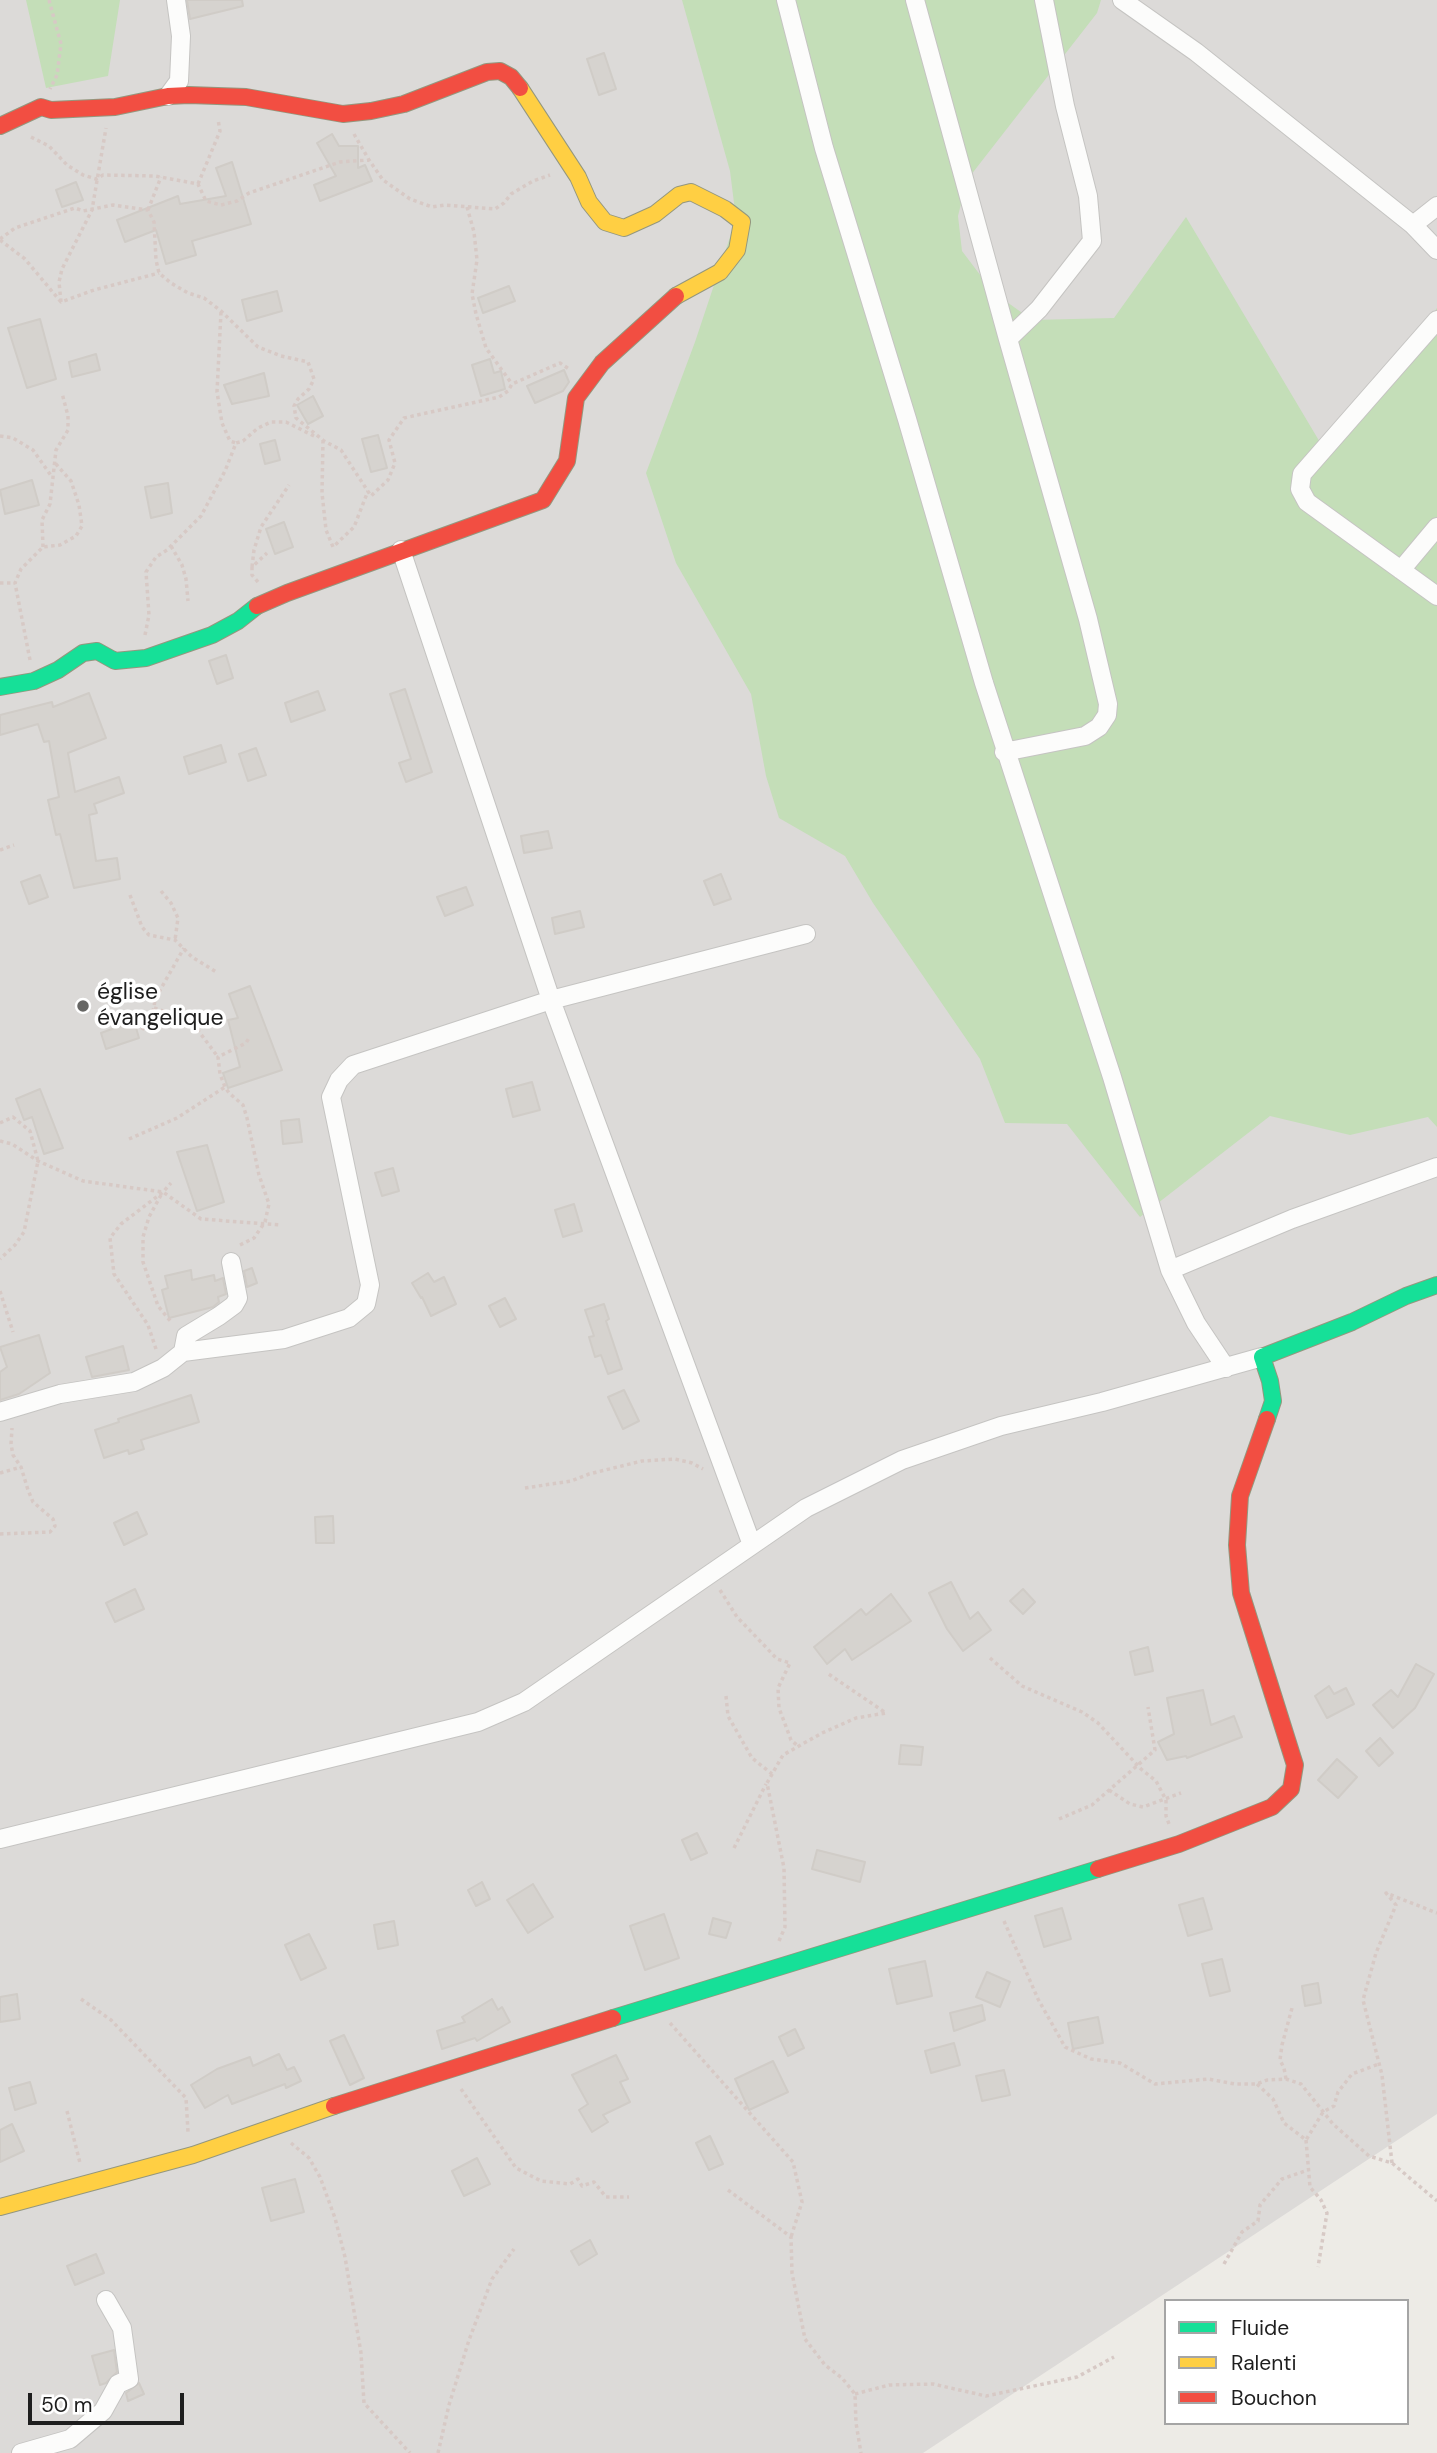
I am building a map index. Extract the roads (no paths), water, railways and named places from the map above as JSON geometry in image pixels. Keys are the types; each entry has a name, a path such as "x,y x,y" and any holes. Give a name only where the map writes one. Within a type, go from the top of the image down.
{"street":[{"path":"167,96 179,81 181,36 176,0"},
{"path":"786,0 824,148 907,419 1004,752 1112,1077 1170,1270 1196,1323 1226,1368"},
{"path":"915,0 1088,619 1108,704 1107,715 1099,727 1085,736 1004,752"},
{"path":"1008,339 1039,309 1093,241 1088,196 1044,0"},
{"path":"1122,0 1196,52 1413,225 1437,250"},
{"path":"0,126 41,107 65,110 115,107 167,96 189,95 246,97 343,114 404,104 487,72 499,71 511,77 523,92 578,177 589,202 605,222 624,228 655,215 679,195 691,192 724,209 741,222 737,250 720,272 680,293 602,363 576,398 567,461 543,500 287,593 263,604 212,635 146,658 115,661 97,651 83,653 58,670 34,681 0,687"},
{"path":"1413,225 1437,206"},
{"path":"1437,320 1302,474 1300,489 1307,502 1437,596"},
{"path":"1401,570 1437,527"},
{"path":"401,550 551,1000 751,1545"},
{"path":"185,1344 284,1339 349,1318 366,1304 370,1285 331,1097 339,1080 353,1065 551,1000 806,933"},
{"path":"1170,1270 1292,1219 1437,1167"},
{"path":"7,1410 60,1394 134,1382 163,1368 185,1344 234,1305 238,1298 231,1262"},
{"path":"0,1839 478,1722 524,1702 806,1508 902,1460 1001,1426 1262,1357 1437,1285"},
{"path":"0,2207 193,2155 447,2070 1180,1844 1272,1807 1291,1789 1295,1765 1241,1593 1237,1545 1240,1496 1273,1401 1262,1357"},
{"path":"21,2453 70,2439 103,2411 118,2384 129,2379 122,2328 106,2300"}],"place":[{"name":"église évangelique","path":"83,1006"}]}
